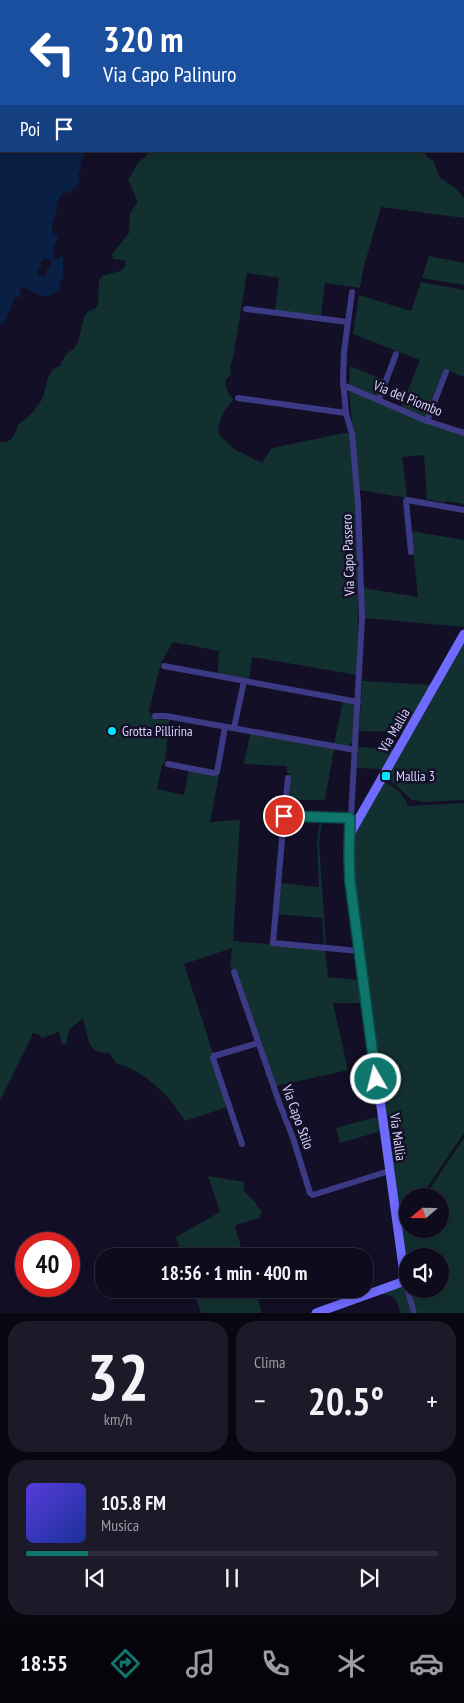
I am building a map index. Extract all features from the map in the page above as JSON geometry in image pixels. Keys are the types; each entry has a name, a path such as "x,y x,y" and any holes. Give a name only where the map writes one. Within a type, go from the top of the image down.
{"street":[{"name":"Via Capo Passero","path":"352,292 344,352 343,386 346,413 352,434 358,503 362,618 355,817"},
{"path":"246,309 348,322"},
{"path":"379,399 396,354"},
{"path":"427,420 446,372"},
{"name":"Via del Piombo","path":"343,386 464,433"},
{"path":"238,398 346,413"},
{"path":"411,552 407,500 464,510"},
{"name":"Via Mallia","path":"400,1248 350,881 350,834 355,817 464,634"},
{"path":"164,666 358,702"},
{"path":"234,728 244,681"},
{"path":"155,716 166,716 356,750"},
{"path":"168,764 217,772 225,727"},
{"path":"288,778 273,943 359,951"},
{"path":"284,816 355,817"},
{"name":"Via Capo Stilo","path":"234,972 293,1138 310,1193 313,1195 389,1170"},
{"path":"242,1144 213,1058 214,1056 258,1043"},
{"path":"316,1313 399,1283"},
{"path":"410,1298 414,1313"}],"green space":[{"path":"148,152 424,152 427,157 433,160 440,178 457,189 464,199 464,218 381,207 363,270 360,288 325,283 321,316 275,311 279,278 247,273 233,358 230,365 231,375 225,380 227,390 233,400 220,421 219,435 234,449 262,463 272,448 344,433 350,435 357,555 357,675 252,657 249,679 218,673 219,651 173,642 161,663 149,711 155,719 170,719 165,761 162,766 157,789 184,795 189,770 219,775 210,822 240,820 233,941 325,949 328,977 360,980 363,1003 333,1003 348,1070 276,1086 236,971 230,968 232,948 184,964 213,1053 227,1107 185,1121 172,1103 147,1078 116,1063 109,1053 101,1052 92,1047 89,1043 83,1018 69,1030 66,1045 62,1044 59,1032 42,1038 32,1033 0,1101 0,442 10,440 16,432 18,425 32,413 42,399 49,375 55,368 60,366 66,354 74,349 79,339 84,317 89,311 98,306 99,280 102,276 120,271 125,267 126,262 124,260 113,259 112,254 129,233 130,213 138,202 128,180 139,161 146,157"},
{"path":"429,256 464,263 464,285 422,278"},
{"path":"421,282 464,290 464,377 444,369 424,417 401,407 420,360 353,334 359,295 411,311"},
{"path":"350,366 384,380 378,397 349,386"},
{"path":"349,391 464,435 464,504 446,501 445,503 427,499 424,455 402,457 407,498 359,490"},
{"path":"411,531 464,540 464,627 365,618 363,588 418,597"},
{"path":"464,638 464,800 423,802 412,800 390,780 388,773"},
{"path":"362,681 433,685 406,732 359,731"},
{"path":"343,701 356,705 353,743 350,743 350,747 334,744"},
{"path":"250,734 334,749 325,800 289,800 291,779 290,774 287,773 287,766 244,764"},
{"path":"358,747 397,749 385,769 357,768"},
{"path":"384,782 399,791 408,806 464,803 464,1133 426,1188 399,1188 399,1212 352,871 354,834"},
{"path":"320,820 322,820 319,843 326,945 324,945 322,918 277,914 280,883 319,887 317,843"},
{"path":"379,1116 381,1131 340,1143 336,1128"},
{"path":"464,1138 464,1313 416,1313 412,1298 449,1298 449,1248 402,1248 401,1238 449,1238 449,1188 430,1188"},
{"path":"208,1176 244,1182 245,1192 262,1212 259,1218 236,1225 242,1248 179,1248 176,1237 220,1212"},
{"path":"399,1288 399,1298 407,1298 411,1313 400,1313 395,1298 379,1294"},
{"path":"196,1298 258,1298 262,1313 201,1313"}],"water":[{"path":"0,152 86,152 80,163 82,167 78,176 80,183 67,194 64,192 61,196 57,203 57,210 52,225 53,233 59,236 53,249 54,259 63,256 63,276 59,290 43,296 20,287 21,297 15,297 9,313 6,315 6,320 0,326","holes":["45,258 50,260 52,264 44,276 38,274 38,270"]}],"place":[{"name":"Grotta Pillirina","path":"112,731"},
{"name":"Mallia 3","path":"386,776"}],"route":[{"path":"284,816 350,818 350,881 376,1079"}]}
